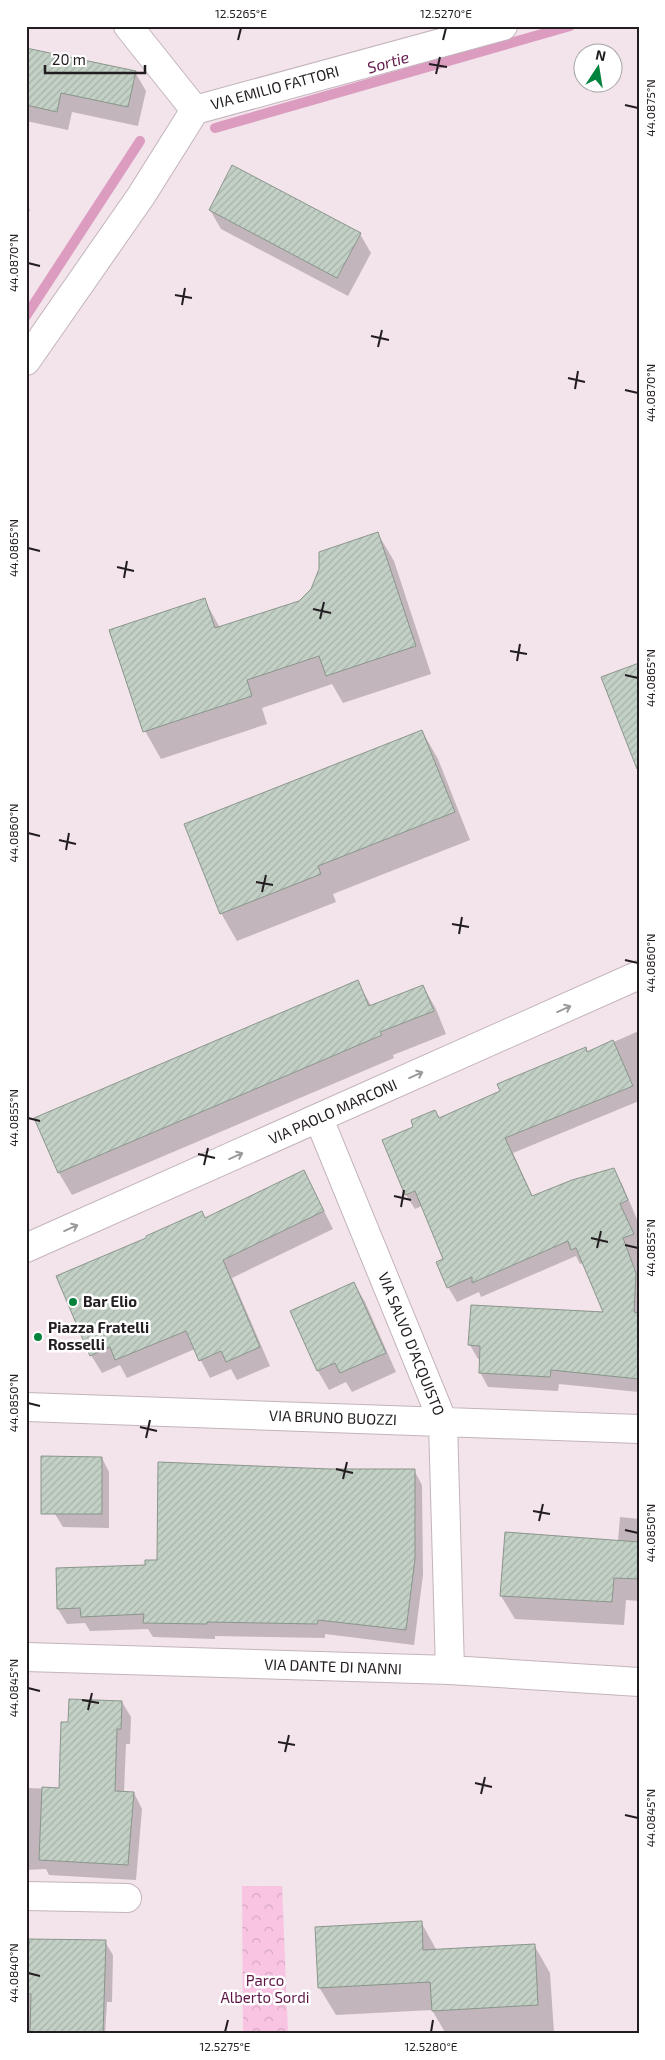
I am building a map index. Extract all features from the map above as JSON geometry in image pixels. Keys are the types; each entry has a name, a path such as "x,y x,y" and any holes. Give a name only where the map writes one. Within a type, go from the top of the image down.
{"street":[{"path":"128,26 195,110"},
{"name":"VIA EMILIO FATTORI","path":"26,361 141,196 195,110 503,26"},
{"name":"VIA PAOLO MARCONI","path":"26,1248 639,976"},
{"name":"VIA SALVO D'ACQUISTO","path":"319,1119 443,1422 450,1670"},
{"name":"VIA BRUNO BUOZZI","path":"26,1407 639,1430"},
{"name":"VIA DANTE DI NANNI","path":"26,1657 450,1670 639,1682"},
{"path":"26,1896 127,1898"}],"green space":[{"name":"Parco Alberto Sordi","path":"242,1886 282,1886 288,2034 243,2034"}],"building":[{"path":"26,48 136,71 128,107 61,93 57,112 26,105"},
{"path":"232,165 361,233 337,278 209,210"},
{"path":"378,532 416,646 326,676 319,656 247,680 252,696 143,732 109,630 205,598 215,628 299,601 311,589 319,569 319,552"},
{"path":"639,663 639,769 637,769 601,677"},
{"path":"422,730 455,812 318,866 321,874 220,914 184,824"},
{"path":"358,980 369,1006 423,985 434,1011 380,1032 382,1035 58,1173 34,1118"},
{"path":"613,1040 633,1086 505,1138 532,1196 572,1180 614,1168 628,1200 620,1204 634,1234 623,1238 636,1273 634,1312 639,1313 639,1379 551,1370 550,1377 479,1373 480,1346 468,1345 471,1305 603,1312 576,1248 571,1250 568,1241 472,1283 472,1277 447,1288 436,1262 443,1259 415,1191 405,1195 382,1140 413,1127 411,1120 435,1110 439,1118 500,1091 497,1084 586,1047 587,1052"},
{"path":"304,1170 324,1211 223,1260 260,1347 226,1362 221,1351 199,1361 186,1331 115,1360 110,1347 90,1356 56,1276 146,1238 146,1236 202,1211 205,1218"},
{"path":"354,1282 386,1353 340,1373 335,1363 317,1371 290,1311"},
{"path":"41,1456 102,1457 102,1514 41,1514"},
{"path":"158,1462 330,1469 415,1469 415,1559 406,1630 318,1620 317,1624 143,1623 144,1614 81,1617 80,1608 57,1609 56,1568 145,1565 145,1560 157,1560"},
{"path":"505,1532 639,1542 639,1579 614,1578 612,1602 500,1596"},
{"path":"69,1699 122,1701 121,1729 117,1729 115,1791 134,1792 128,1865 39,1860 42,1787 59,1788 61,1722 68,1722"},
{"path":"422,1921 423,1950 535,1944 538,2005 432,2011 430,1982 318,1988 315,1927"},
{"path":"29,1939 106,1940 103,2034 30,2034 31,1994 27,1994"}],"waterway":[{"name":"Sortie","path":"215,128 570,26"},
{"name":"Sortie","path":"26,316 140,141"}],"place":[{"name":"Bar Elio","path":"73,1302"},
{"name":"Piazza Fratelli Rosselli","path":"38,1337"}]}
